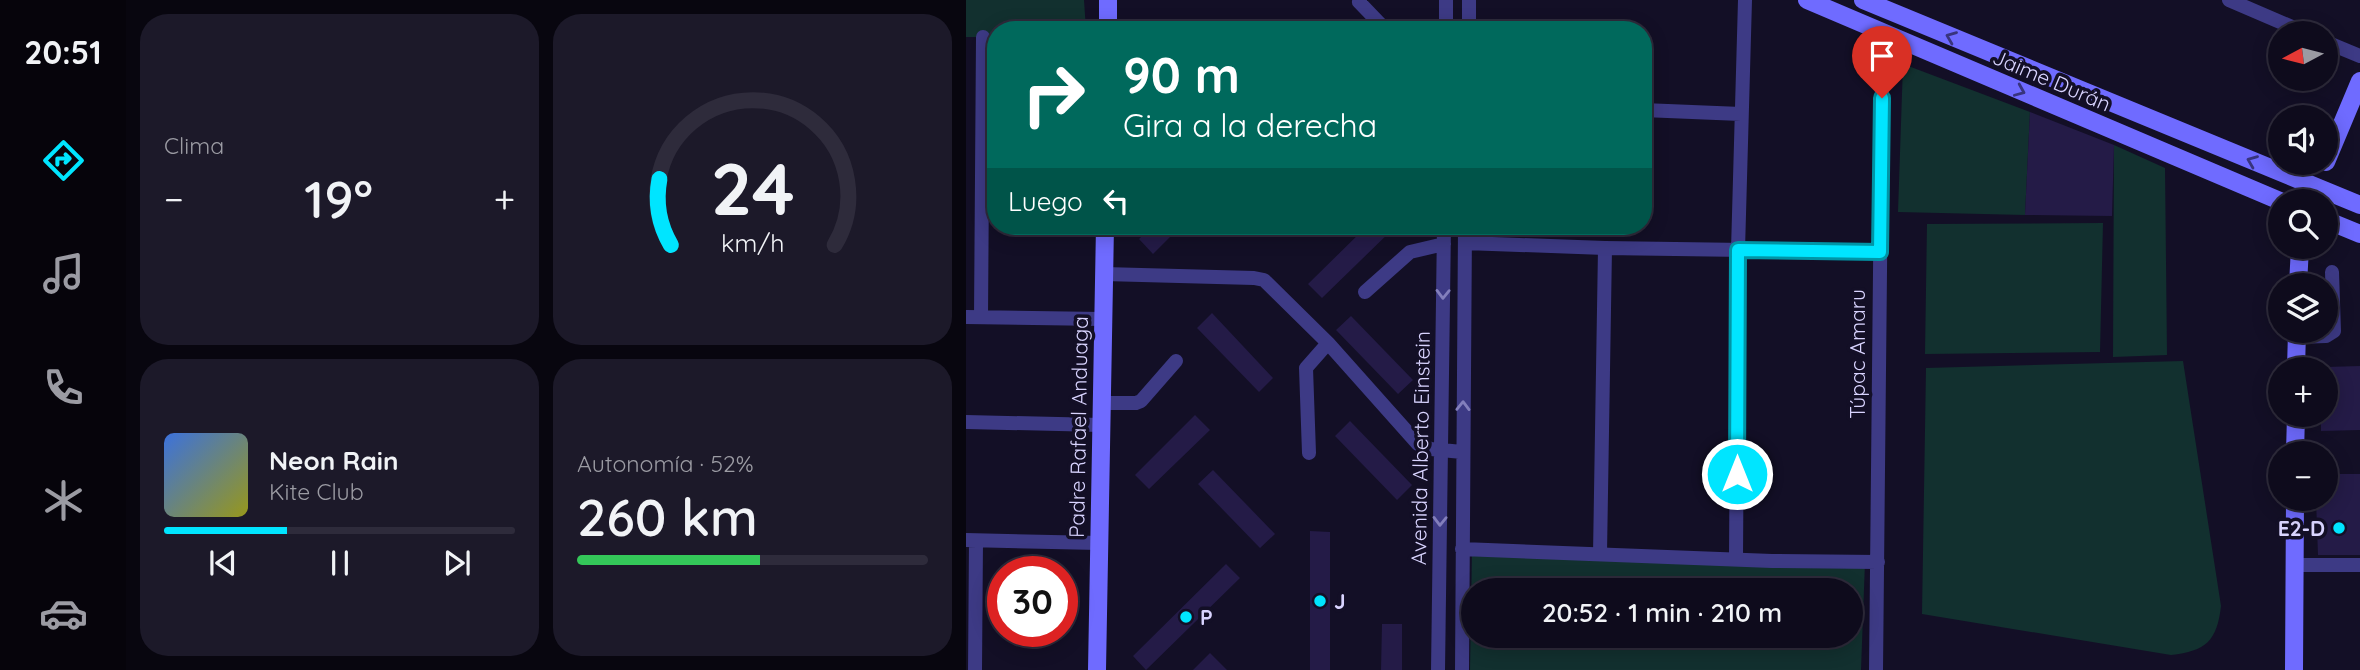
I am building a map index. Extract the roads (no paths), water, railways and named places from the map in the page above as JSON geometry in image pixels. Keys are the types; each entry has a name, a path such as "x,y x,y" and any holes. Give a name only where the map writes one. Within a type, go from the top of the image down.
{"street":[{"path":"1108,0 1108,21"},
{"path":"1360,0 1377,21"},
{"path":"1446,0 1446,21"},
{"path":"1469,0 1469,21"},
{"path":"1736,558 1738,250 1745,0"},
{"name":"Jaime Durán","path":"1807,0 2268,196"},
{"path":"1863,0 1901,7 2301,189"},
{"path":"2238,2 2280,21"},
{"name":"Túpac Amaru","path":"1876,670 1882,72 1889,36 1901,7"},
{"path":"983,37 974,317 1102,319"},
{"path":"2338,46 2360,56"},
{"path":"2338,133 2360,81"},
{"path":"1652,110 1741,114"},
{"path":"2338,200 2360,205"},
{"path":"2338,225 2360,234"},
{"name":"Padre Rafael Anduaga","path":"1097,670 1105,235"},
{"name":"Avenida Alberto Einstein","path":"1438,670 1444,235"},
{"name":"Avenida Alberto Einstein","path":"1462,670 1465,235"},
{"path":"1465,243 1880,252"},
{"path":"1365,292 1410,252 1444,244"},
{"path":"1600,554 1605,248"},
{"path":"1104,274 1264,280 1328,343 1418,444 1442,451 1462,452"},
{"path":"1309,453 1307,369 1328,343"},
{"path":"1102,403 1142,401 1176,361"},
{"path":"966,422 1101,425"},
{"path":"2294,670 2295,511"},
{"path":"972,665 971,541 1099,543"},
{"path":"1462,549 1772,561 1878,562"},
{"path":"2295,565 2360,565"}],"place":[{"name":"E2-D","path":"2339,528"},
{"name":"J","path":"1320,601"},
{"name":"P","path":"1186,617"}]}
